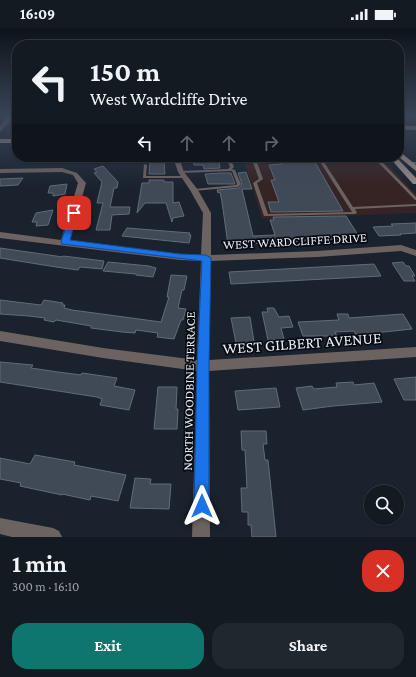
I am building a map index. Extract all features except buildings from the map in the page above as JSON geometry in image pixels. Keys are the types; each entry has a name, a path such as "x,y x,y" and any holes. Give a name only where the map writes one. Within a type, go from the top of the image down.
{"main road":[{"path":"404,157 413,163 416,169"},
{"path":"397,162 416,182"}],"street":[{"path":"0,142 12,141"},
{"name":"NORTH WOODBINE TERRACE","path":"178,162 183,174 207,213 201,537"},
{"path":"0,171 62,170 75,174 82,183 65,242"},
{"name":"WEST WARDCLIFFE DRIVE","path":"0,235 206,258 401,248 416,253"},
{"name":"WEST GILBERT AVENUE","path":"0,336 203,366 416,352"},
{"path":"0,526 53,537"}],"lane":[{"path":"230,162 232,167 230,169"},
{"path":"255,162 261,179 255,183 266,216 355,212 322,162"},
{"path":"380,162 416,199"},
{"path":"145,165 144,177 230,169 234,171 239,184 237,186 194,190"},
{"path":"411,193 416,193"},
{"path":"352,208 416,205"}],"shaded area":[{"path":"245,162 386,162 416,194 416,213 262,219"}],"route":[{"path":"74,213 65,242 206,258 203,366 202,506"}]}
